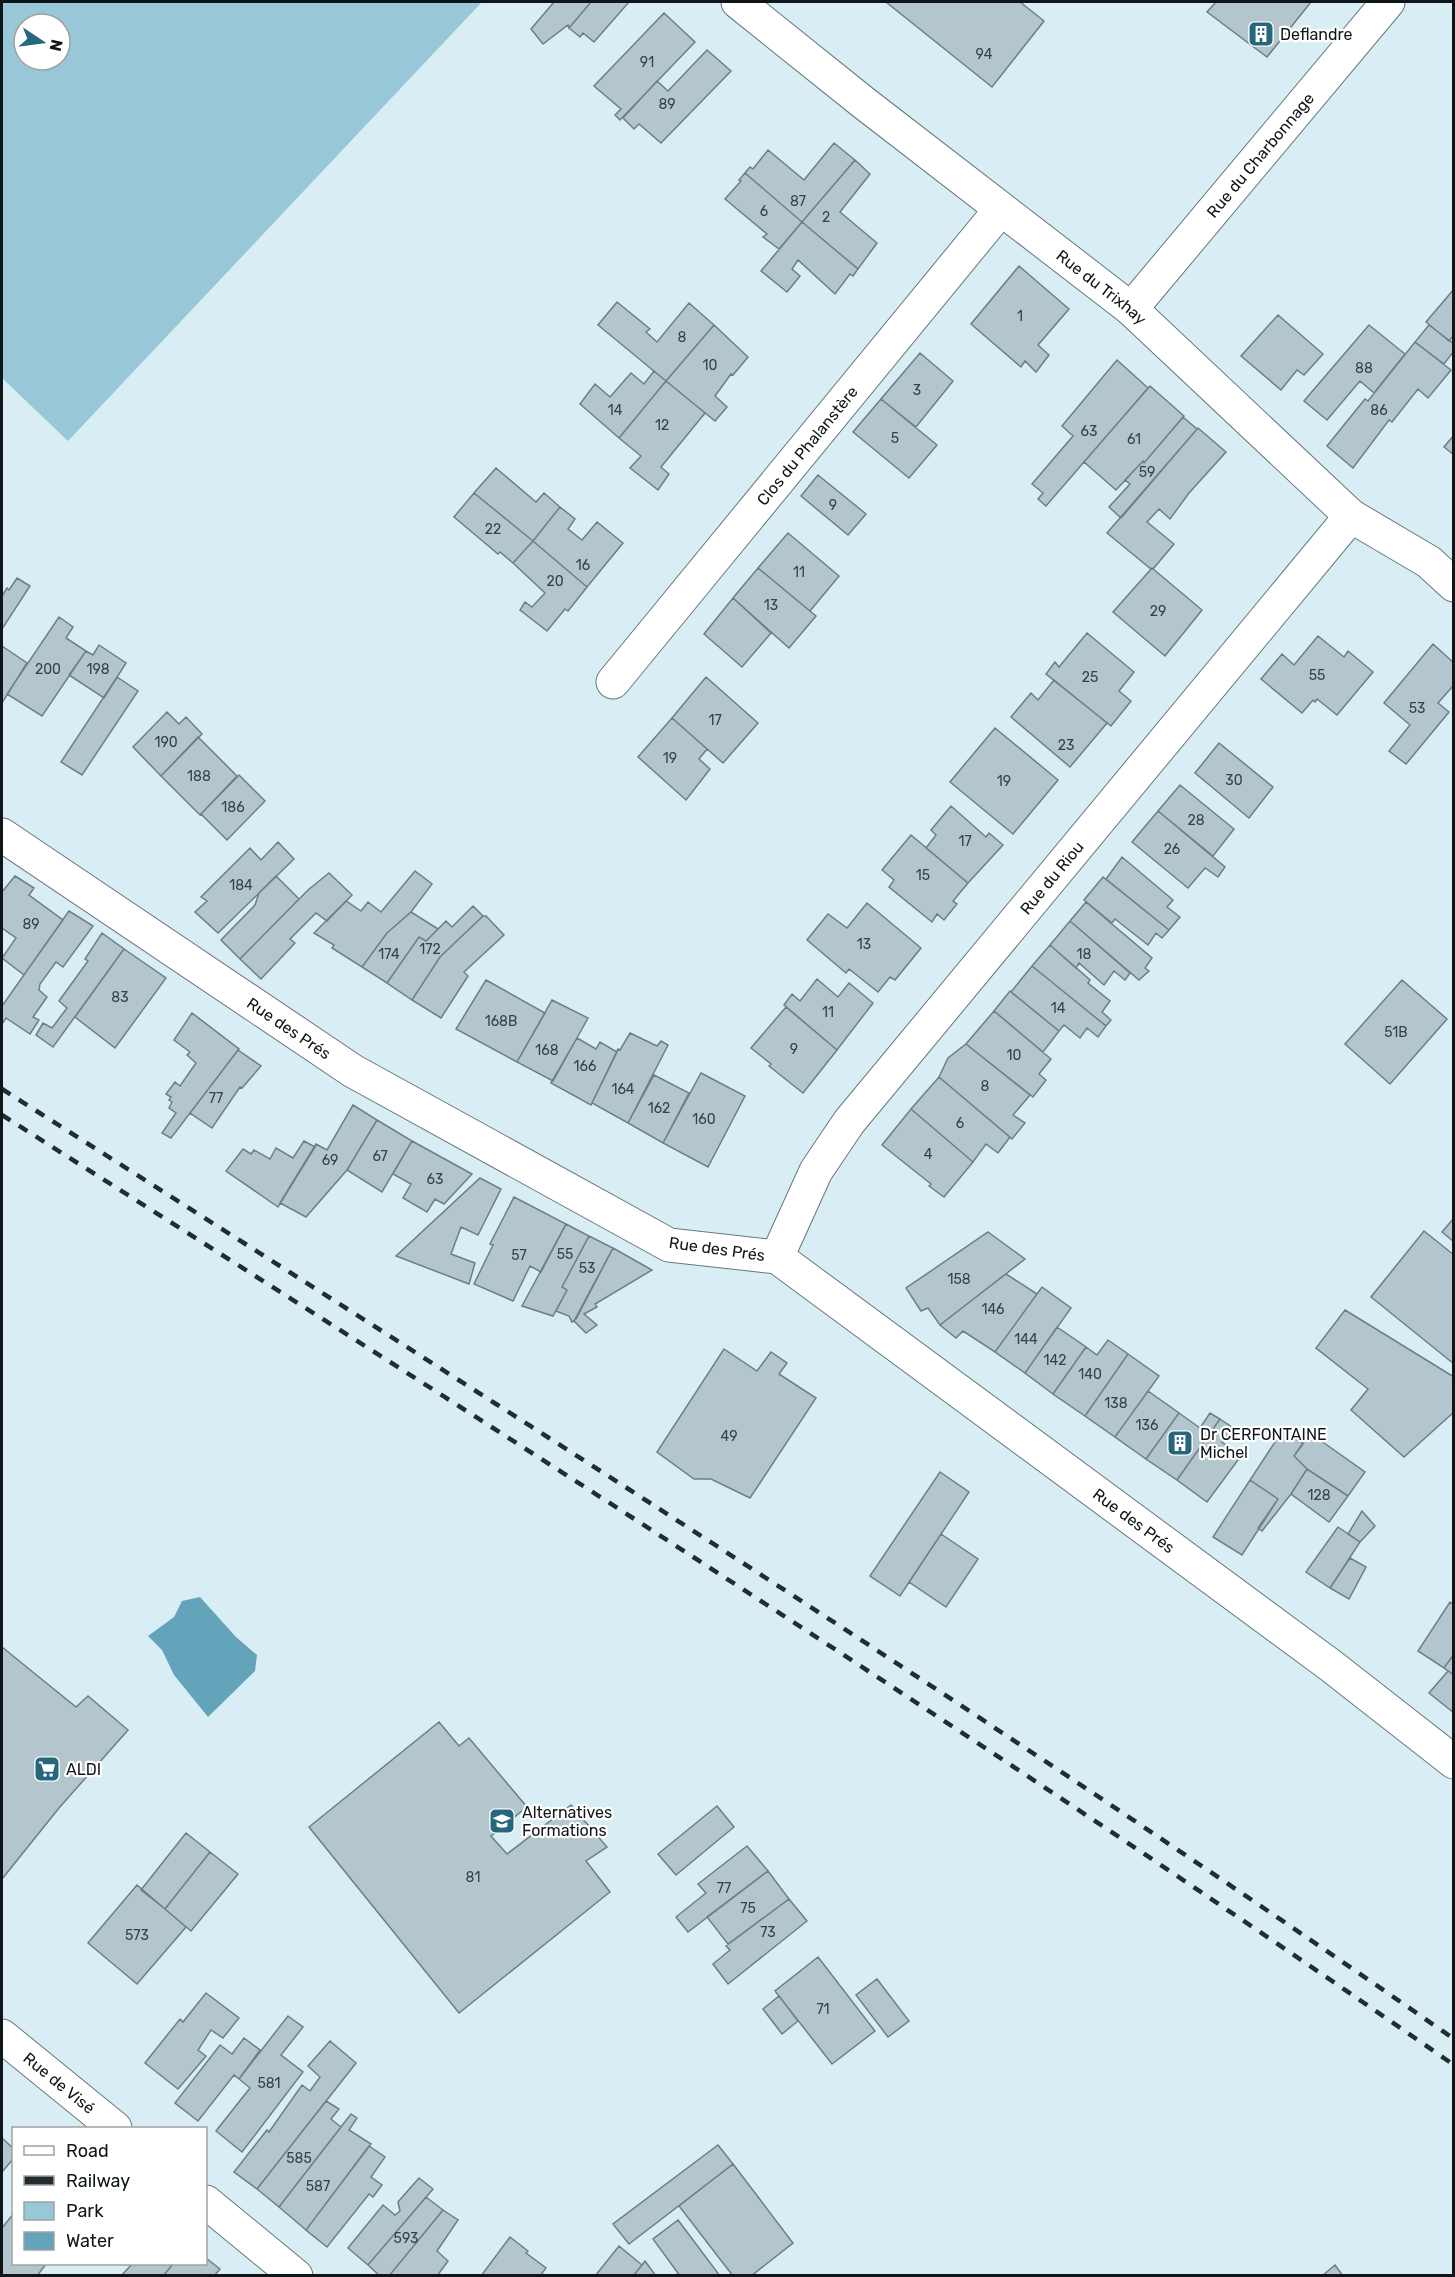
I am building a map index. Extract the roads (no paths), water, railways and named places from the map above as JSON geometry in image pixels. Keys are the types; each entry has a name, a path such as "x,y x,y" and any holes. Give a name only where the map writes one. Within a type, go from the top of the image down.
{"street":[{"name":"Rue du Trixhay","path":"738,2 864,103 1131,309 1351,516 1429,562 1454,585"},
{"name":"Rue du Charbonnage","path":"1131,309 1388,2"},
{"name":"Clos du Phalanstère","path":"613,682 1001,209"},
{"name":"Rue du Riou","path":"777,1257 816,1171 849,1122 1351,516"},
{"name":"Rue des Prés","path":"2,835 353,1071 669,1245 777,1257 1330,1665 1454,1761"},
{"name":"Rue de Visé","path":"2,2036 114,2127"},
{"path":"207,2203 296,2276"}],"water":[{"path":"200,1597 236,1637 257,1655 255,1671 208,1717 174,1675 162,1650 148,1636 174,1617 182,1601"}],"railway":[{"path":"2,1089 551,1439 915,1675 1454,2039"},
{"path":"2,1115 368,1348 914,1701 1275,1942 1454,2065"}],"place":[{"name":"Deflandre","path":"1261,34"},
{"name":"Dr CERFONTAINE Michel","path":"1180,1443"},
{"name":"ALDI","path":"47,1769"},
{"name":"Alternatives Formations","path":"502,1821"}]}
